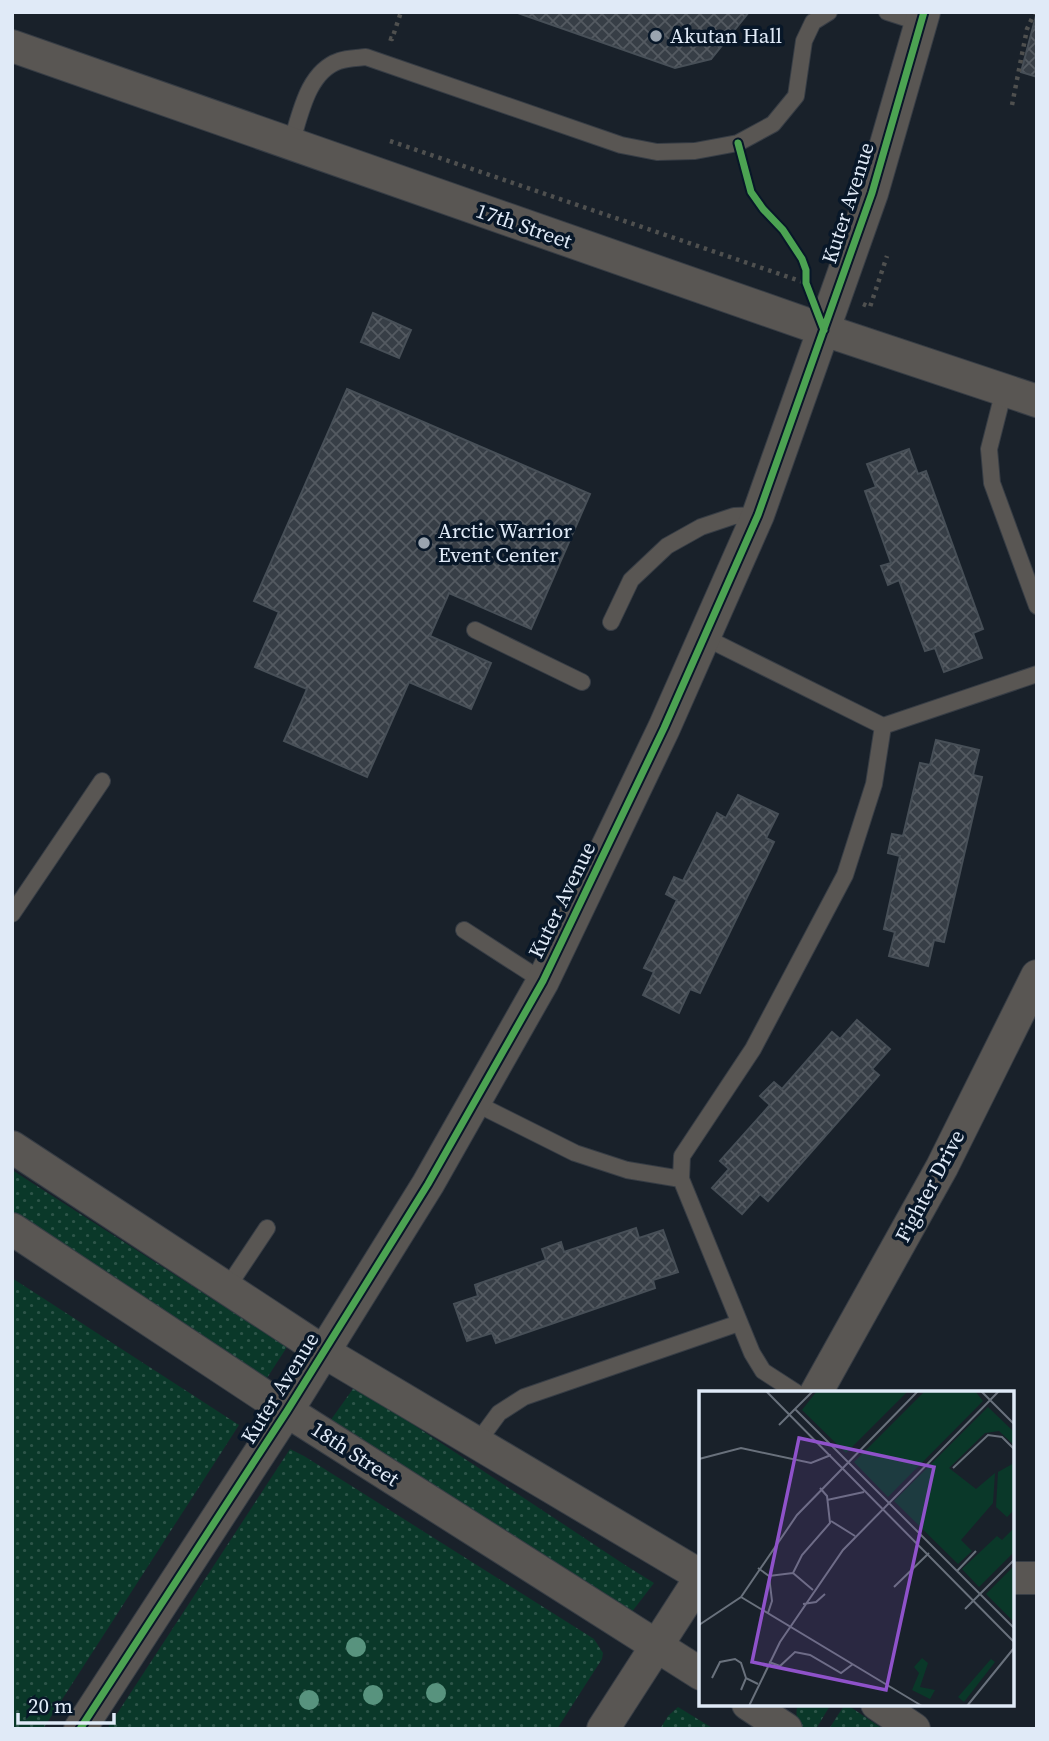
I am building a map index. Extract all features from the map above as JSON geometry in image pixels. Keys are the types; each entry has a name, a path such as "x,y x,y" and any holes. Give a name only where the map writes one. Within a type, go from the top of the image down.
{"street":[{"name":"Kuter Avenue","path":"80,1729 287,1411 428,1184 543,981 664,728 758,515 872,193 922,17"},
{"name":"17th Street","path":"12,46 824,330 1037,401"},
{"name":"Fighter Drive","path":"817,1391 942,1167 1037,976"},
{"path":"12,1147 324,1352 699,1576"},
{"name":"18th Street","path":"12,1229 287,1411 699,1673"},
{"path":"1014,1578 1037,1578"},
{"path":"603,1729 699,1580"},
{"path":"756,1706 786,1729"},
{"path":"880,1706 914,1729"}],"lane":[{"path":"291,144 310,88 321,71 339,60 366,57 621,145 657,152 695,151 738,143 774,124 796,96 804,41 813,22 828,12"},
{"path":"887,12 922,17"},
{"path":"1004,390 989,449 992,483 1037,606"},
{"path":"611,622 631,580 667,546 701,527 734,516 758,515"},
{"path":"475,630 582,682"},
{"path":"704,637 883,726 1037,674"},
{"path":"794,1391 763,1371 752,1353 681,1179 682,1156 753,1049 845,875 874,784 883,726"},
{"path":"12,914 103,781"},
{"path":"464,930 543,981"},
{"path":"475,1102 575,1153 627,1170 681,1179"},
{"path":"227,1288 267,1228"},
{"path":"477,1443 499,1413 524,1397 739,1323"}],"path":[{"path":"1012,105 1027,29 1035,12"},
{"path":"380,138 836,294"},
{"path":"806,270 806,283 824,330"}],"green space":[{"path":"12,1170 287,1347 265,1381 12,1216"},
{"path":"12,1278 239,1425 43,1729 12,1729"},
{"path":"355,1386 654,1583 631,1613 330,1421"},
{"path":"290,1449 594,1639 603,1653 602,1659 557,1729 107,1729"},
{"path":"798,1706 830,1706 816,1729 802,1726 797,1714"},
{"path":"844,1706 849,1706 883,1729 829,1729"},
{"path":"678,1707 714,1729 660,1729"}],"building":[{"name":"Akutan Hall","path":"515,12 749,12 711,59 675,68"},
{"path":"1037,12 1037,77 1021,72"},
{"path":"373,313 411,330 399,358 361,342"},
{"name":"Arctic Warrior Event Center","path":"347,389 590,494 531,629 449,593 430,636 491,663 471,709 409,682 367,777 284,741 307,689 255,667 279,612 254,601"},
{"path":"909,449 918,474 926,471 983,629 973,633 982,658 944,672 935,648 925,651 899,580 888,585 881,566 891,563 865,491 876,487 867,464"},
{"path":"936,740 979,750 973,775 982,777 944,942 934,940 928,966 889,956 895,932 884,929 900,856 888,853 892,834 903,836 920,763 930,765"},
{"path":"738,795 778,814 766,838 774,842 700,993 690,989 679,1013 643,995 654,972 644,968 677,900 666,894 674,877 683,881 717,813 726,818"},
{"path":"857,1020 890,1049 872,1069 879,1075 768,1201 760,1194 742,1214 712,1188 729,1169 720,1161 770,1105 760,1096 774,1082 782,1089 832,1032 840,1039"},
{"path":"636,1228 639,1238 663,1230 678,1272 653,1280 655,1288 496,1343 492,1333 467,1341 454,1304 478,1296 475,1285 546,1260 542,1249 561,1242 564,1252"}],"cycle path":[{"path":"80,1729 287,1411 428,1184 543,981 664,728 758,515 872,193 924,12"},
{"path":"738,143 751,192 783,230 802,259 806,270 806,283 824,330"}],"place":[{"name":"Akutan Hall","path":"656,36"},
{"name":"Arctic Warrior Event Center","path":"424,543"}]}
